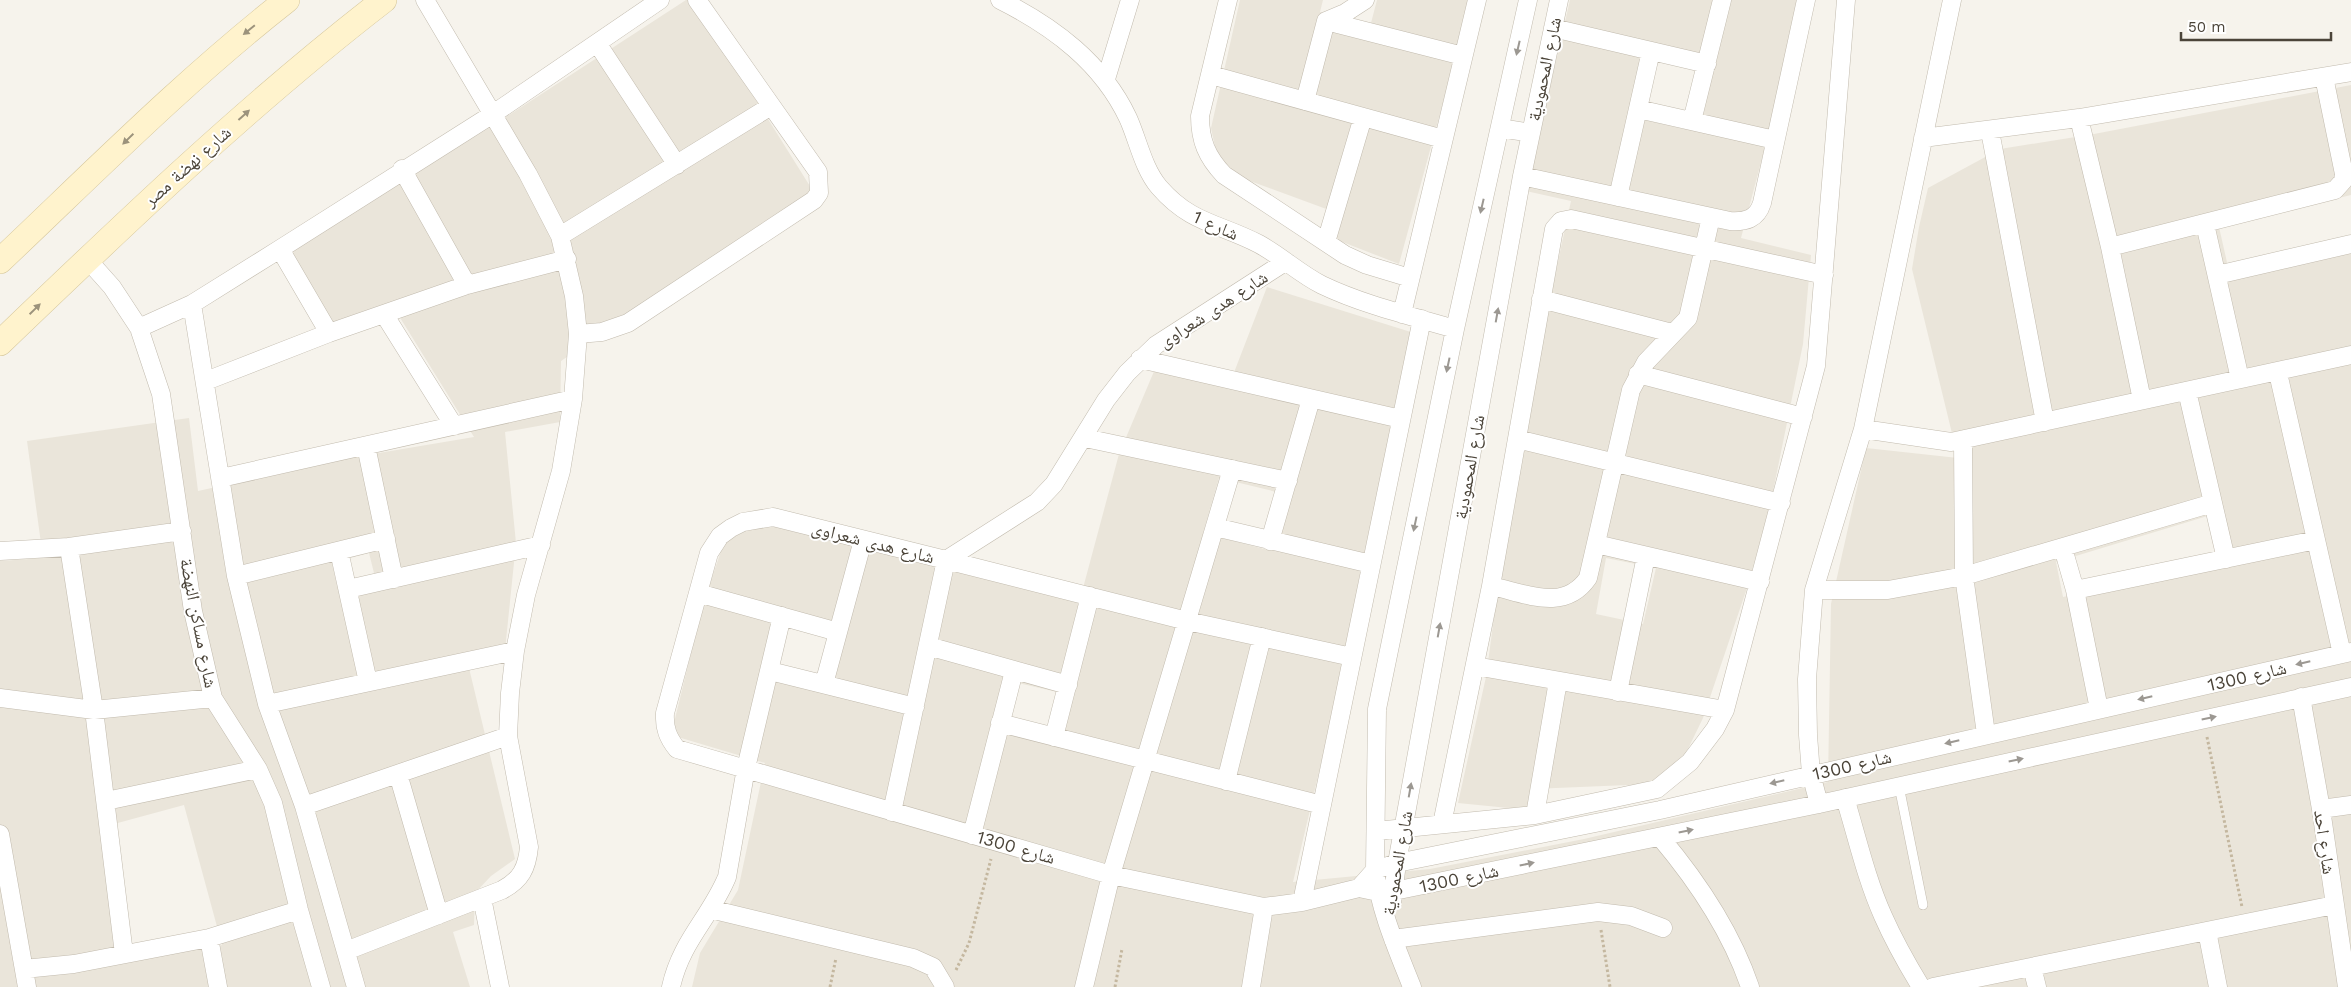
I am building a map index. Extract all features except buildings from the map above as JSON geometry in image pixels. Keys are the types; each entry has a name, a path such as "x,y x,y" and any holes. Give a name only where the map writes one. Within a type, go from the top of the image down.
{"street":[{"path":"0,260 146,122 246,32 287,0"},
{"name":"شارع نهضة مصر","path":"0,343 87,259 252,107 384,0"},
{"path":"346,952 513,885 527,865 529,847 508,736 515,651 526,595 561,471 573,399 578,334 574,296 567,259 560,236 528,174 425,0"},
{"path":"139,328 192,304 402,169 493,114 660,0"},
{"path":"578,334 602,332 628,323 814,200 819,193 818,172 697,0"},
{"name":"شارع 1","path":"1000,0 1026,13 1054,32 1081,54 1106,79 1121,104 1157,185 1178,207 1204,222 1233,232 1260,245 1303,274 1342,294 1455,329"},
{"path":"1106,79 1130,0"},
{"path":"1228,0 1200,116 1200,132 1204,148 1212,163 1224,175 1326,242 1367,265 1410,278"},
{"path":"1305,101 1326,22 1366,0"},
{"path":"1402,314 1477,0"},
{"name":"شارع المحمودية","path":"1390,932 1386,892 1375,870 1377,709 1455,329 1528,0"},
{"name":"شارع المحمودية","path":"1386,892 1397,863 1404,828 1522,176 1559,0"},
{"path":"1692,121 1722,0"},
{"path":"1522,176 1710,217 1743,221 1757,214 1762,203 1806,0"},
{"path":"1376,831 1535,815 1657,788 1690,762 1715,729 1724,710 1760,582 1816,366 1846,0"},
{"path":"1819,804 1811,774 1808,735 1807,679 1814,590 1863,429 1952,0"},
{"path":"1326,22 1463,56"},
{"path":"1553,28 1707,64"},
{"path":"597,43 677,165"},
{"path":"1618,197 1651,51"},
{"path":"1923,138 1990,131 2079,118 2351,72"},
{"path":"1211,75 1443,139"},
{"path":"2110,247 2328,194 2340,186 2344,174 2324,77"},
{"path":"560,236 771,106"},
{"path":"1638,109 1775,140"},
{"path":"1326,242 1364,117"},
{"path":"2079,118 2110,247 2142,400"},
{"path":"1500,128 1531,133"},
{"path":"1990,131 2045,422"},
{"path":"402,169 467,285"},
{"path":"1491,586 1551,599 1562,599 1573,595 1582,588 1588,578 1631,390 1646,362 1688,318 1710,217"},
{"path":"1442,824 1491,586 1554,229 1566,219 1576,220 1824,275"},
{"path":"2205,224 2240,379"},
{"path":"2217,275 2351,244"},
{"path":"280,248 330,333"},
{"name":"شارع مساكن النهضة","path":"87,259 112,287 139,328 161,394 193,611 213,698 258,769 273,803 299,910 321,987"},
{"path":"206,381 330,333 467,285 567,259"},
{"name":"شارع هدى شعراوى","path":"677,749 667,732 665,713 709,552 720,536 742,522 773,517 946,560 1037,502 1054,484 1085,438 1106,400 1140,359 1156,344 1285,262"},
{"path":"1541,299 1672,333"},
{"path":"192,304 206,381 236,576 267,704 304,806 356,987"},
{"path":"384,314 454,426"},
{"path":"1302,902 1422,319"},
{"path":"1863,429 1951,442 2240,379 2278,373 2351,355"},
{"path":"1140,359 1401,419"},
{"path":"2278,373 2316,540 2346,653"},
{"path":"1638,374 1803,417"},
{"path":"2187,391 2226,559"},
{"path":"221,478 573,399"},
{"path":"1270,541 1311,399"},
{"path":"1085,438 1288,481"},
{"path":"1517,439 1781,503"},
{"path":"1964,440 1964,576 1986,734"},
{"path":"366,446 394,579"},
{"path":"1084,987 1111,875 1232,469"},
{"path":"1814,590 1888,590 1964,576 2213,503"},
{"path":"1215,527 1371,564"},
{"path":"0,551 69,547 182,530"},
{"path":"236,576 386,540"},
{"path":"824,684 863,540"},
{"path":"2074,590 2316,540"},
{"path":"1596,544 1760,582"},
{"path":"348,590 541,545"},
{"path":"69,547 94,710 124,954"},
{"path":"2063,548 2074,590 2099,708"},
{"path":"339,551 368,682"},
{"path":"1618,692 1646,556"},
{"path":"892,812 946,560 1187,621 1352,657"},
{"path":"698,593 838,632"},
{"path":"1054,737 1090,596"},
{"path":"670,987 682,952 695,929 710,909 727,877 746,768 782,616"},
{"path":"1226,781 1262,637"},
{"path":"928,646 1068,685"},
{"path":"267,704 515,651"},
{"name":"شارع 1300","path":"1375,870 1397,863 1660,810 2346,653"},
{"path":"1475,666 1724,710"},
{"path":"770,671 915,707"},
{"path":"972,835 1014,671"},
{"path":"1535,815 1558,681"},
{"name":"شارع 1300","path":"677,749 1111,875 1264,907 1302,902 1359,888 1386,892 1660,837 2351,687"},
{"name":"شارع احد","path":"2301,697 2321,809 2334,905 2347,968 2347,987"},
{"path":"0,698 94,710 213,698"},
{"path":"1000,723 1322,805"},
{"path":"304,806 508,736"},
{"path":"106,802 258,769"},
{"path":"398,774 439,915"},
{"path":"1845,798 1867,874 1882,914 1900,953 1921,987"},
{"path":"2321,809 2351,805"},
{"path":"0,834 27,987"},
{"path":"1660,837 1685,867 1707,899 1727,933 1744,968 1750,987"},
{"path":"1359,888 1375,870"},
{"path":"482,898 500,987"},
{"path":"1933,987 2334,905"},
{"path":"1251,987 1264,907"},
{"path":"710,909 913,958 933,967 945,986"},
{"path":"24,969 74,964 209,938 299,910"},
{"path":"1412,987 1390,932 1598,912 1631,916 1663,928"},
{"path":"2206,931 2218,987"},
{"path":"209,938 218,987"},
{"path":"2032,967 2037,987"}],"lane":[{"path":"1899,786 1923,905"}],"path":[{"path":"2203,719 2245,923"},
{"path":"945,986 955,972 969,943 996,842"},
{"path":"1598,912 1610,987"},
{"path":"830,987 839,940"},
{"path":"1115,987 1122,949"}],"shaded area":[{"path":"688,0 758,103 813,191 561,361 560,422 505,432 516,543 504,660 469,668 515,859 491,876 475,893 474,925 453,932 470,987 0,987 0,561 43,558 27,441 189,418 198,491 349,458 474,437 399,316 340,338 289,250 489,128","holes":["369,553 375,577 337,586 332,563","184,805 222,945 133,960 114,824"]},
{"path":"1240,0 1323,0 1320,12 1371,23 1377,0 1471,0 1399,264 1322,234 1329,210 1239,177 1217,156 1211,128"},
{"path":"1570,0 1798,0 1765,147 1741,238 1811,255 1803,344 1770,506 1747,588 1703,718 1686,753 1652,784 1532,789 1528,810 1458,803 1486,677 1497,595 1546,317 1571,201 1526,191","holes":["1657,59 1697,69 1683,129 1645,120","1606,558 1656,568 1643,624 1596,614"]},
{"path":"2351,85 2351,195 2219,227 2231,280 2351,252 2351,987 692,987 700,953 738,890 765,763 671,735 704,600 726,537 746,527 772,523 1079,603 1119,454 1155,369 1228,388 1267,287 1414,333 1360,573 1344,666 1293,882 1430,869 1584,839 1828,782 1831,604 1866,448 1958,458 1912,269 1928,188 2000,149 2094,134","holes":["1219,478 1289,495 1272,551 1203,533","2224,511 2235,563 2063,597 2056,562","777,621 832,638 820,677 767,663","1005,680 1057,692 1043,743 993,730"]}]}
